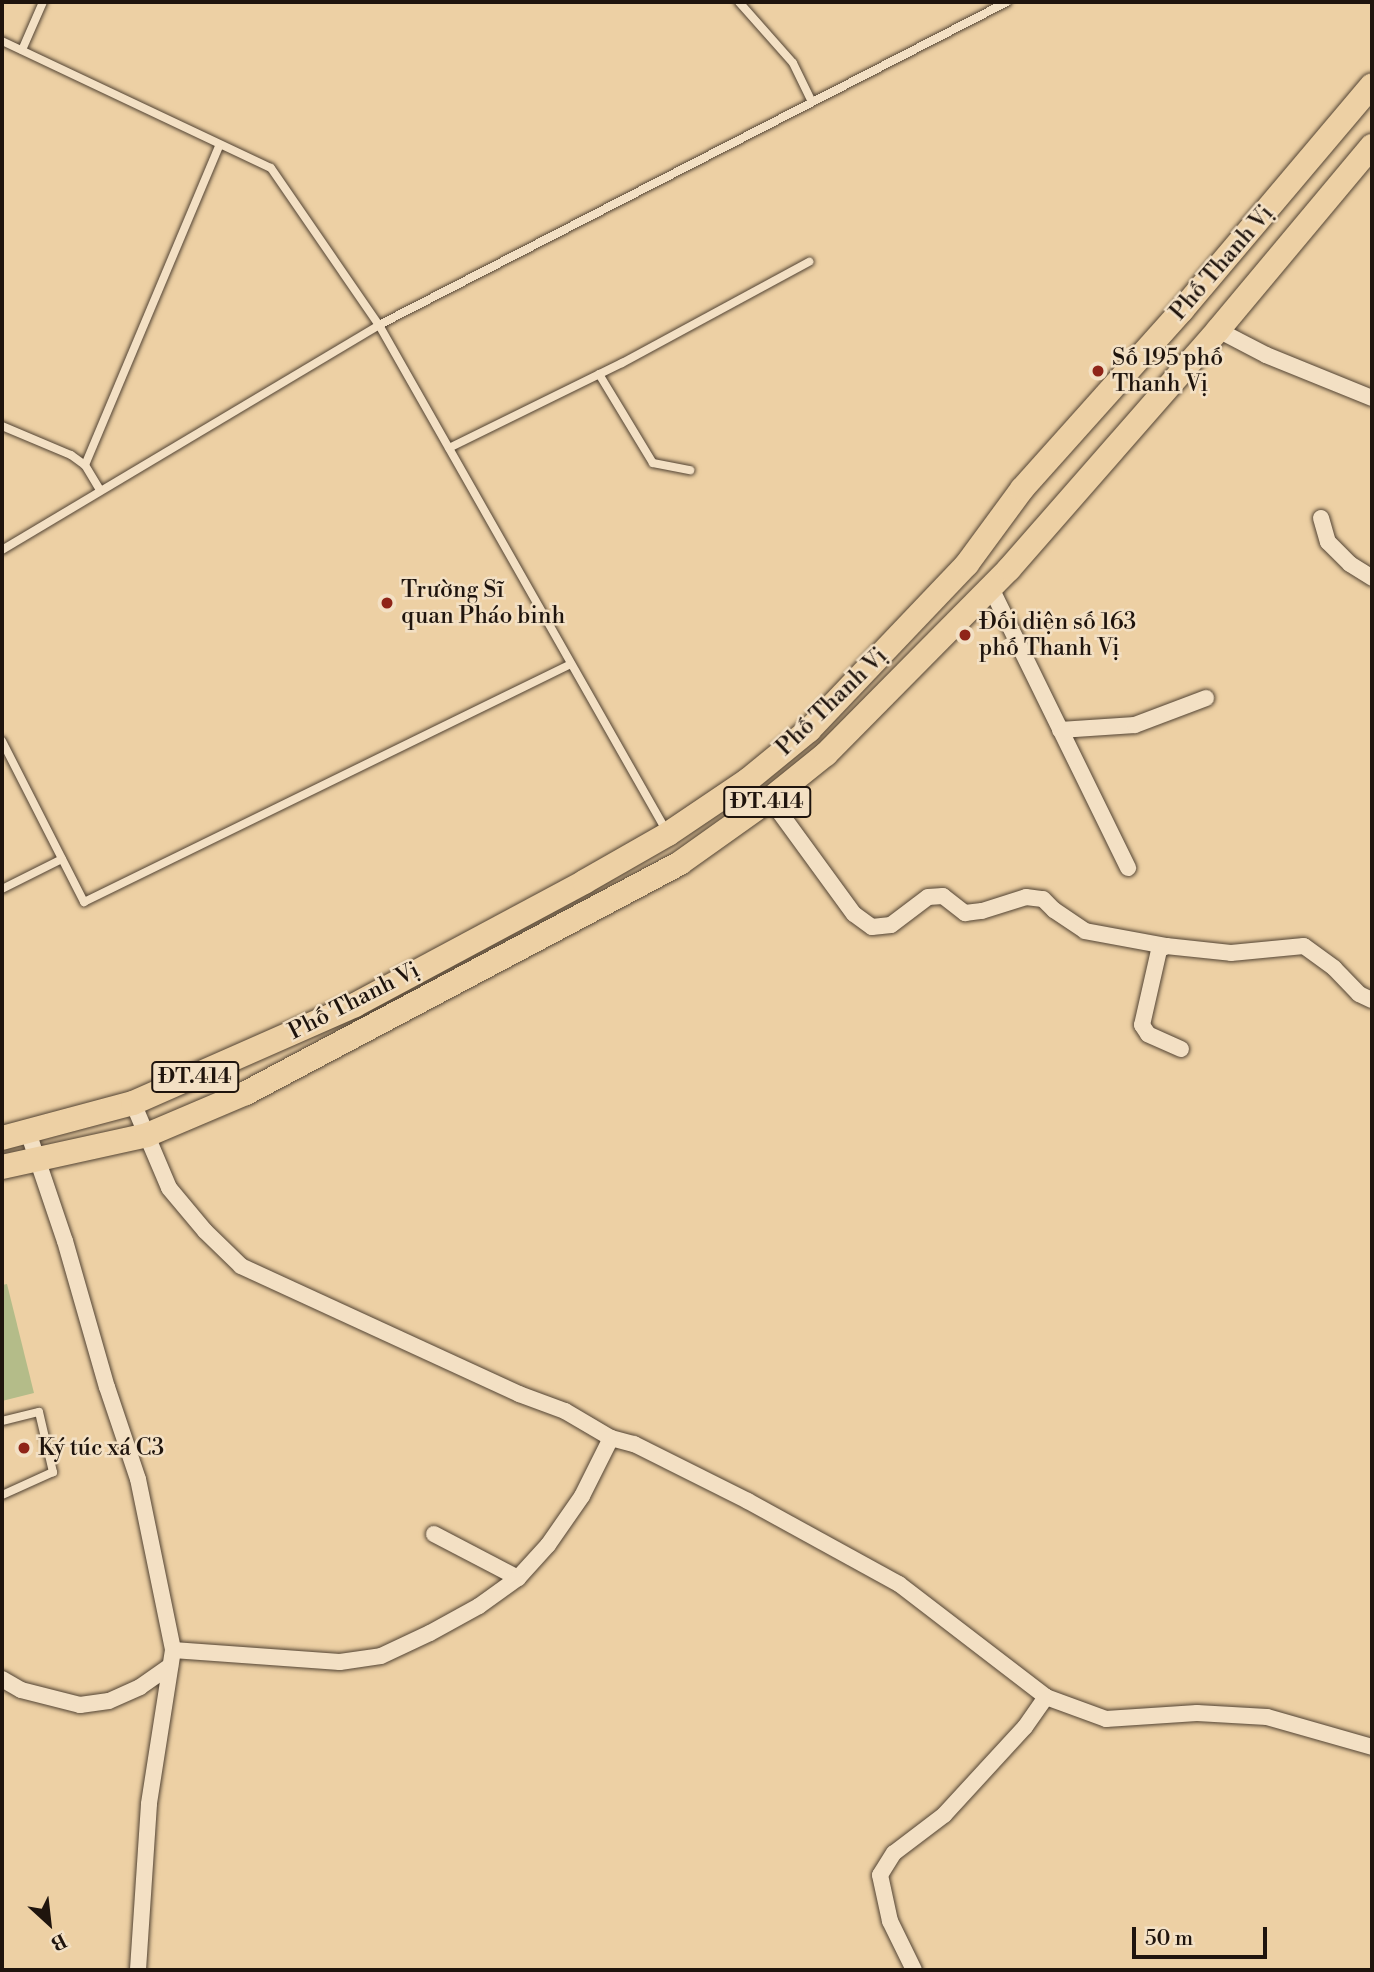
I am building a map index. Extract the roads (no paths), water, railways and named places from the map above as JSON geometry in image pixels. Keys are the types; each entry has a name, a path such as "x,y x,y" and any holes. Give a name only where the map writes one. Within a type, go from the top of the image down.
{"main road":[{"name":"Phố Thanh Vị","path":"2,1138 134,1103 355,1005 668,834 748,780 809,730 967,564 1022,489 1182,310 1372,85"},
{"name":"Phố Thanh Vị","path":"2,1167 147,1135 246,1093 680,863 770,799 826,754 990,586 1218,330 1372,146"}],"street":[{"path":"1218,330 1266,355 1372,398"},
{"path":"1321,518 1328,542 1350,564 1372,578"},
{"path":"990,586 1128,868"},
{"path":"1060,730 1135,725 1206,698"},
{"path":"770,799 854,914 872,927 891,925 928,897 943,895 965,913 982,911 1026,897 1043,899 1085,931 1166,946 1230,953 1304,946 1334,968 1359,994 1372,1000"},
{"path":"1166,946 1159,950 1142,1025 1148,1034 1181,1049"},
{"path":"134,1103 169,1188 205,1231 241,1266 519,1394 565,1411 611,1438 634,1444 748,1501 899,1584 1046,1698 1106,1719 1196,1713 1267,1717 1372,1747"},
{"path":"28,1132 138,1479 171,1658 149,1804 138,1970"},
{"path":"2,1679 21,1690 80,1705 120,1696 140,1687 171,1658 340,1662 381,1656 479,1606 518,1578 548,1545 583,1496 611,1438"},
{"path":"434,1534 518,1578"},
{"path":"914,1970 890,1921 880,1875 894,1853 944,1815 1025,1727 1046,1698"}],"lane":[{"path":"22,50 43,2"},
{"path":"739,2 793,63 812,102"},
{"path":"2,550 379,325 1007,2"},
{"path":"2,41 271,169 379,325 668,834"},
{"path":"85,465 219,146"},
{"path":"449,449 599,374 809,262"},
{"path":"599,374 653,463 690,470"},
{"path":"2,426 71,455 85,465 100,490"},
{"path":"2,741 84,902 571,664"},
{"path":"2,889 62,859"},
{"path":"2,1421 39,1412 53,1472 2,1495"}],"place":[{"name":"Số 195 phố Thanh Vị","path":"1098,371"},
{"name":"Trường Sĩ quan Pháo binh","path":"387,603"},
{"name":"Đối diện số 163 phố Thanh Vị","path":"965,635"},
{"name":"Ký túc xá C3","path":"24,1448"}]}
